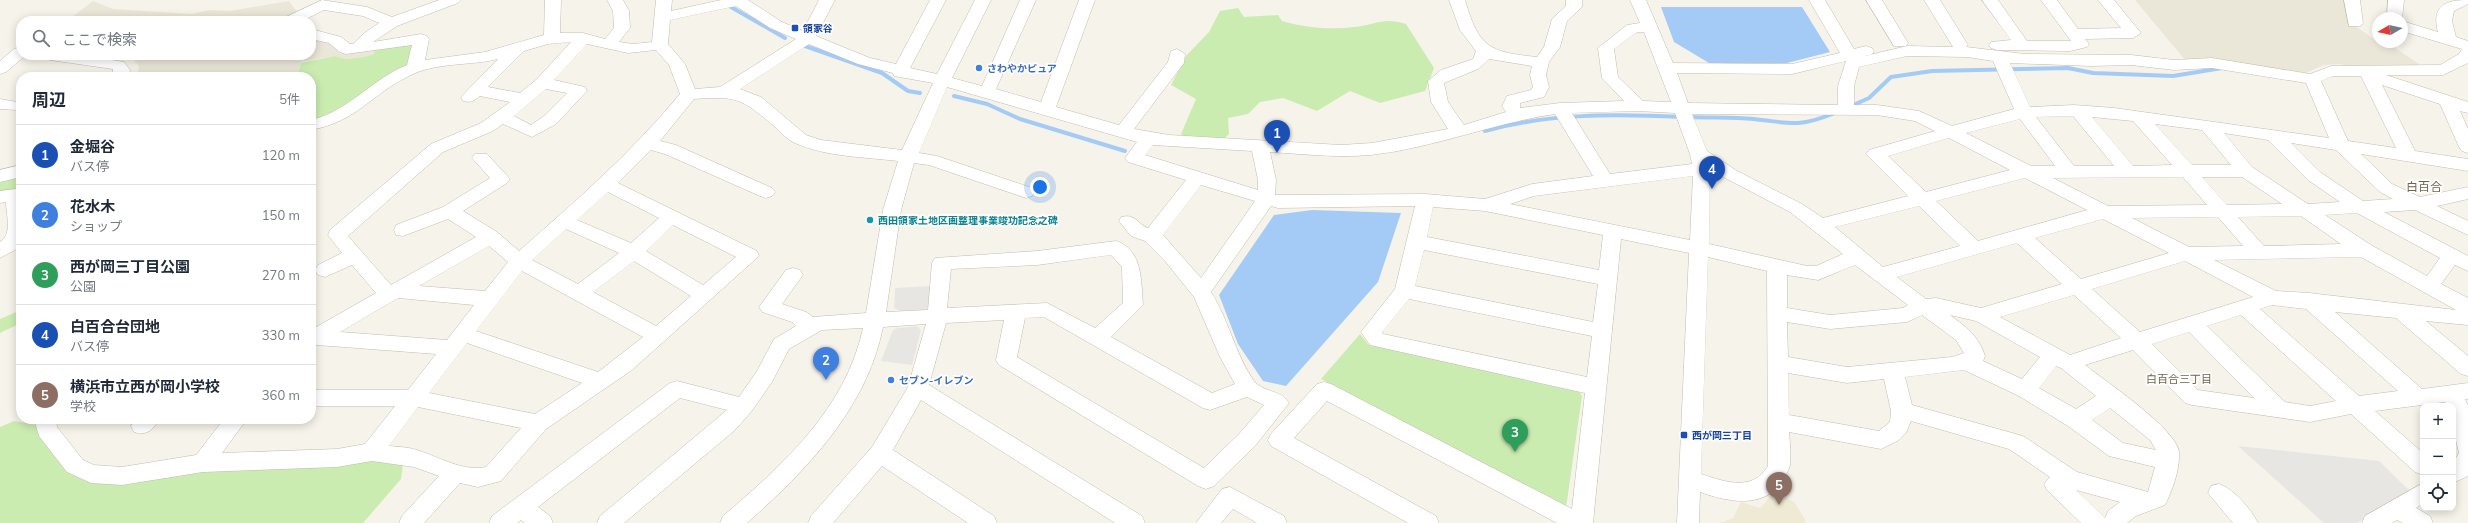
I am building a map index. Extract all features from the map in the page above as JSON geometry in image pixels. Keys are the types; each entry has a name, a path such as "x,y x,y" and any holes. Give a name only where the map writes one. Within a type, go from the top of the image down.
{"street":[{"path":"358,49 363,41 372,34 392,23 452,0"},
{"path":"552,39 553,0"},
{"path":"609,44 622,28 621,11 615,0"},
{"path":"724,92 807,39 827,0"},
{"path":"900,72 938,0"},
{"path":"731,523 779,482 836,414 859,374 874,319 886,234 897,192 909,156 984,0"},
{"path":"988,92 1028,0"},
{"path":"1047,109 1087,0"},
{"path":"1458,0 1462,18 1484,50 1488,53 1541,62"},
{"path":"1516,114 1510,106 1513,100 1538,93 1541,87 1538,75 1541,62 1552,47 1560,19 1574,7 1574,0"},
{"path":"1638,0 1667,68 1700,162 1691,480 1688,523"},
{"path":"1817,0 1849,55"},
{"path":"1874,0 1900,43"},
{"path":"1932,0 1960,45"},
{"path":"1990,0 2022,45"},
{"path":"1667,68 1792,69 1900,43 2076,46 2081,42 2049,0"},
{"path":"2076,34 2133,33 2106,0"},
{"path":"2352,0 2355,23"},
{"path":"2395,12 2396,0"},
{"path":"2450,40 2446,33 2444,23 2445,13 2451,6 2464,0"},
{"path":"689,94 677,64 660,45 664,8 738,1 776,24 807,39 900,72 988,92 1148,139 1341,151 1372,149 1460,132 1516,114 1560,108 1638,106 1680,108 1877,110 1918,116 1953,132 2026,172 2272,298"},
{"path":"299,16 322,3 367,12 392,23"},
{"path":"1638,106 1610,78 1606,48 1633,28 1649,27"},
{"path":"2408,28 2468,46"},
{"path":"316,35 335,40 346,49 358,49 421,39 415,67"},
{"path":"490,299 393,293 355,255 338,235 437,148 487,127 502,117 543,83 582,38"},
{"path":"316,126 370,97 400,74 415,67 472,60 552,39 582,38 635,49 660,45"},
{"path":"519,47 473,94 524,99"},
{"path":"0,49 16,51"},
{"path":"1460,132 1439,104 1436,92 1436,80 1445,73 1477,64 1481,59 1484,50"},
{"path":"1846,110 1846,86 1852,64 1907,51 1967,52 1999,58 2091,61 2131,60 2174,65 2212,63 2312,79 2331,71 2368,74 2442,70 2466,57 2468,52"},
{"path":"1123,131 1176,63 1178,54"},
{"path":"0,69 16,55"},
{"path":"1999,58 2024,112 2070,172"},
{"path":"84,60 118,65 122,72"},
{"path":"2368,74 2468,108"},
{"path":"2368,74 2409,156"},
{"path":"2312,79 2341,146 2386,188 2468,229"},
{"path":"502,117 532,132 550,120 579,91 543,83"},
{"path":"372,452 520,261 606,184 647,144 689,94 724,92 756,101 800,139 820,144 931,160 1026,192"},
{"path":"2447,102 2468,147"},
{"path":"1560,108 1605,181"},
{"path":"2078,111 2128,171"},
{"path":"1974,248 1875,154 2024,112 2078,111 2139,117 2273,135 2468,165"},
{"path":"2139,117 2260,253"},
{"path":"2208,126 2246,171 2302,210 2364,250 2468,307"},
{"path":"2273,135 2314,176 2360,207 2460,260 2430,285"},
{"path":"1148,139 1134,158 1266,200 1278,202 1418,201 1485,205 1698,248 1807,273 1818,273 1857,256"},
{"path":"647,144 670,149 766,192"},
{"path":"1201,292 1266,200 1267,180 1260,147"},
{"path":"403,230 449,211 501,179 481,158"},
{"path":"1485,205 1532,190 1605,181 1700,162 1789,204 1820,225 1880,275 1963,335 1972,346 1975,356 1966,362 1893,372 1846,375 1777,363"},
{"path":"1820,225 2026,172 2246,171"},
{"path":"0,176 16,172"},
{"path":"1152,236 1197,178"},
{"path":"46,424 47,430 76,466 91,474 122,476 203,463 337,458 372,452 415,458 456,473 478,478 493,475 538,423 600,381 658,336 750,256 606,184"},
{"path":"1880,275 2104,212 2302,210 2418,204 2468,193"},
{"path":"0,197 16,195 9,234 12,244 0,251"},
{"path":"1418,201 1417,242 1404,291 1371,332 1377,340 1596,387"},
{"path":"449,211 490,237 520,261 578,294 658,336"},
{"path":"578,294 633,252 672,216"},
{"path":"564,221 633,252 704,295"},
{"path":"1016,312 1006,360 1206,480 1247,440 1278,403 1248,388 1230,357 1209,305 1201,292 1172,256 1152,236 1138,231 1128,221"},
{"path":"1582,523 1613,231"},
{"path":"2020,235 2136,340 2192,397 2310,414 2355,405 2460,392 2460,411 2468,449"},
{"path":"316,336 490,237"},
{"path":"1417,242 1608,279"},
{"path":"829,520 880,453 918,388 935,333 942,264 1037,258 1116,248 1131,266 1133,305 1096,338"},
{"path":"1981,315 2188,254 2364,250"},
{"path":"325,270 355,255"},
{"path":"1691,480 1747,494 1758,492 1776,475 1779,467 1776,313 1777,266"},
{"path":"792,275 769,307 799,316 811,327"},
{"path":"1404,291 1602,331"},
{"path":"2026,390 2061,358 2136,340 2272,298 2309,300 2468,318"},
{"path":"2309,300 2418,397"},
{"path":"1776,313 1830,322 1907,315 1922,306 1936,305 1981,315 2061,358 2158,434 2168,452 2168,461 2157,498 2147,500 2128,509 2116,518 2116,523"},
{"path":"2244,306 2420,463"},
{"path":"608,523 675,469 726,425 744,406 765,376 781,344 818,323 1047,310 1210,402 1248,388"},
{"path":"2401,311 2468,368"},
{"path":"2191,322 2279,409"},
{"path":"316,338 457,341 600,381"},
{"path":"1966,362 2026,390 2076,420 2117,450 2168,461"},
{"path":"1778,421 1881,440 1890,437 1899,426 1904,412 1893,372"},
{"path":"918,388 1134,523"},
{"path":"500,523 677,389 744,406"},
{"path":"1428,523 1279,440 1324,390 1578,523"},
{"path":"2076,420 2111,397"},
{"path":"316,398 414,398 538,423"},
{"path":"1904,412 1921,414 2015,442 2026,447 2070,478 2147,500"},
{"path":"203,463 232,424"},
{"path":"880,453 986,523"},
{"path":"2456,472 2462,469 2468,458"},
{"path":"410,523 456,473"},
{"path":"2056,484 2096,523"},
{"path":"2219,493 2247,523"},
{"path":"2373,523 2420,494"},
{"path":"1207,523 1230,496 1276,523"},
{"path":"521,507 542,523"},
{"path":"2396,508 2422,523"}],"shaded area":[{"path":"2135,0 2348,0 2351,23 2372,38 2372,48 2395,48 2419,64 2418,66 2354,67 2339,64 2324,65 2303,74 2186,61"},
{"path":"93,1 113,9 192,14 209,10 230,11 289,1 299,15 297,16 74,16"},
{"path":"316,38 375,49 374,54 364,57 345,59 335,56 316,59"},
{"path":"134,60 312,60 301,62 298,72 138,72 139,66"},
{"path":"931,286 928,307 925,310 901,311 894,308 895,288"},
{"path":"917,326 921,330 912,365 881,361 893,330"},
{"path":"2238,446 2379,461 2411,492 2357,523 2324,523"},
{"path":"1775,492 1794,502 1805,519 1805,523 1720,523 1733,518 1741,502 1760,508"}],"green space":[{"path":"1238,8 1244,17 1278,15 1282,21 1318,28 1355,27 1386,21 1406,24 1434,68 1425,91 1380,103 1350,91 1317,111 1283,98 1260,102 1248,114 1228,118 1229,134 1224,139 1186,138 1181,134 1196,99 1171,85 1186,56 1209,32 1220,11"},
{"path":"411,44 413,45 407,65 353,103 323,118 316,119 316,72 298,72 301,63 335,56 345,59 364,57 374,54 375,49"},
{"path":"16,176 16,189 0,192 0,179"},
{"path":"16,312 16,325 0,333 0,319"},
{"path":"1360,334 1368,344 1577,388 1582,396 1566,508 1563,509 1321,379"},
{"path":"14,421 16,421 16,424 37,425 82,474 381,460 403,464 401,479 363,523 0,523 0,427"}],"water":[{"path":"1661,7 1802,7 1830,52 1787,63 1709,63 1674,42"},
{"path":"1312,210 1401,213 1378,282 1286,386 1263,381 1238,344 1219,295 1274,215"}],"waterway":[{"path":"731,7 785,38"},
{"path":"805,46 882,73 908,91 920,93"},
{"path":"1849,107 1869,98 1891,77 1932,71 2068,68 2093,73 2173,76 2222,68"},
{"path":"954,96 987,104 1020,119 1125,151"},
{"path":"1689,117 1746,118 1786,123 1803,123 1835,113"},
{"path":"1485,131 1534,121 1583,116 1632,115 1682,117"}],"place":[{"name":"領家谷","path":"795,28"},
{"name":"さわやかピュア","path":"979,68"},
{"name":"金堀谷","path":"1277,153"},
{"name":"白百合台団地","path":"1712,189"},
{"name":"西田領家土地区画整理事業竣功記念之碑","path":"870,220"},
{"name":"花水木","path":"826,380"},
{"name":"セブン-イレブン","path":"891,380"},
{"name":"西が岡三丁目","path":"1684,435"},
{"name":"西が岡三丁目公園","path":"1515,452"},
{"name":"横浜市立西が岡小学校","path":"1779,505"}],"district":[{"name":"白百合","path":"2424,187"},
{"name":"白百合三丁目","path":"2179,379"}]}
